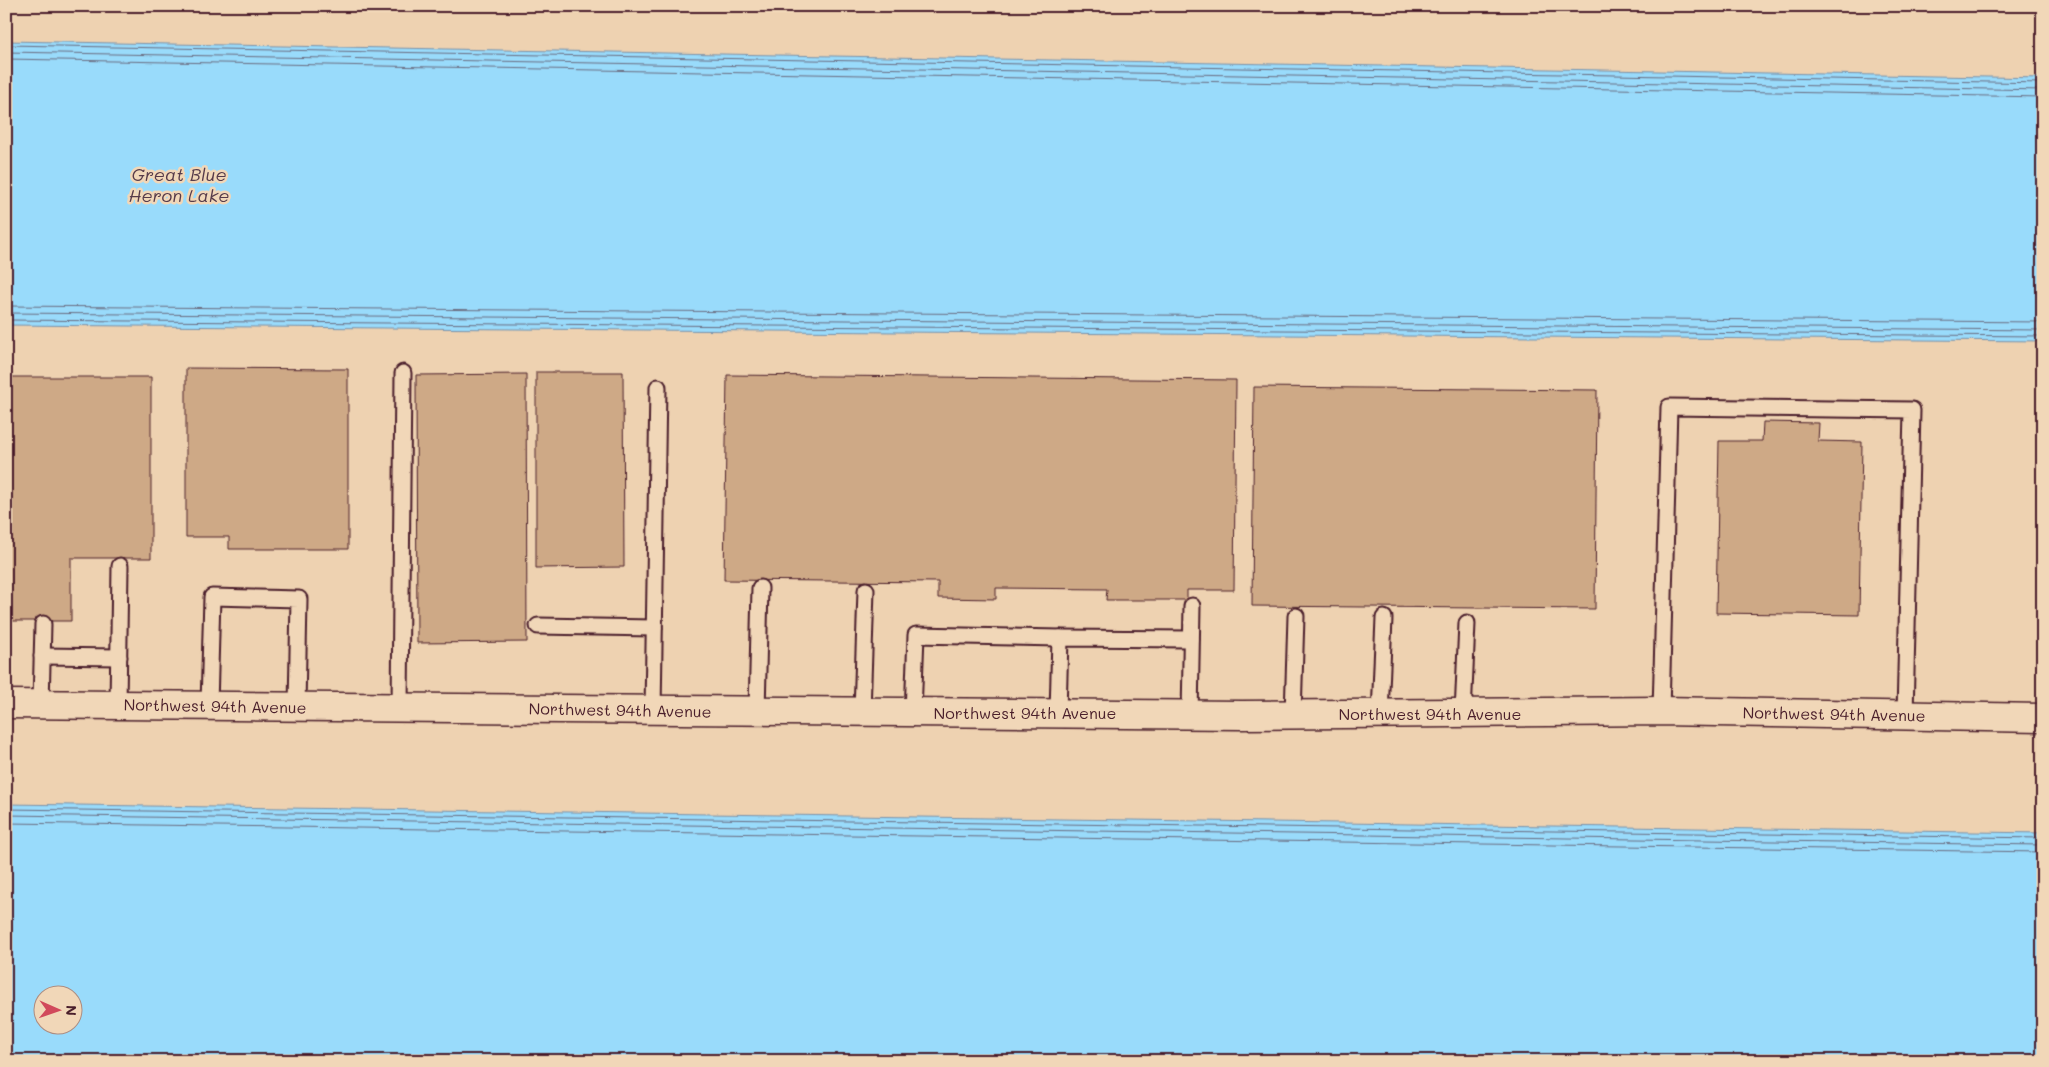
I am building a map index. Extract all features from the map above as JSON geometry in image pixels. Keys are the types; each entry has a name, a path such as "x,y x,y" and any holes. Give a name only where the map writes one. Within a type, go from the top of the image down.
{"street":[{"name":"Northwest 94th Avenue","path":"6,704 1190,715 1380,715 1661,711 2043,718"}],"lane":[{"path":"400,708 403,373"},
{"path":"653,711 658,387"},
{"path":"1661,711 1669,408 1912,410 1905,716"},
{"path":"118,705 120,566"},
{"path":"757,712 760,588"},
{"path":"862,712 866,590"},
{"path":"209,705 212,597 299,599 297,707"},
{"path":"1190,715 1192,606"},
{"path":"1293,715 1296,616"},
{"path":"1380,715 1384,618"},
{"path":"1463,714 1467,622"},
{"path":"41,704 43,624"},
{"path":"538,626 654,628"},
{"path":"913,713 916,635 1191,639"},
{"path":"1058,713 1060,638"},
{"path":"42,656 119,657"}],"water":[{"name":"Great Blue Heron Lake","path":"6,41 2043,78 2043,341 6,325"},
{"path":"6,804 2043,833 2043,1061 6,1061"}],"building":[{"path":"186,368 348,369 348,549 229,549 229,537 186,537"},
{"path":"536,372 623,372 624,567 536,568"},
{"path":"526,374 527,642 417,643 416,375"},
{"path":"727,375 1236,380 1234,590 1187,590 1187,600 1106,600 1107,589 996,588 996,599 938,598 938,582 724,580"},
{"path":"6,377 151,377 151,558 71,558 71,621 6,621"},
{"path":"1254,387 1597,390 1595,609 1252,606"},
{"path":"1763,422 1819,423 1818,441 1862,442 1859,615 1716,613 1719,441 1762,441"}]}
